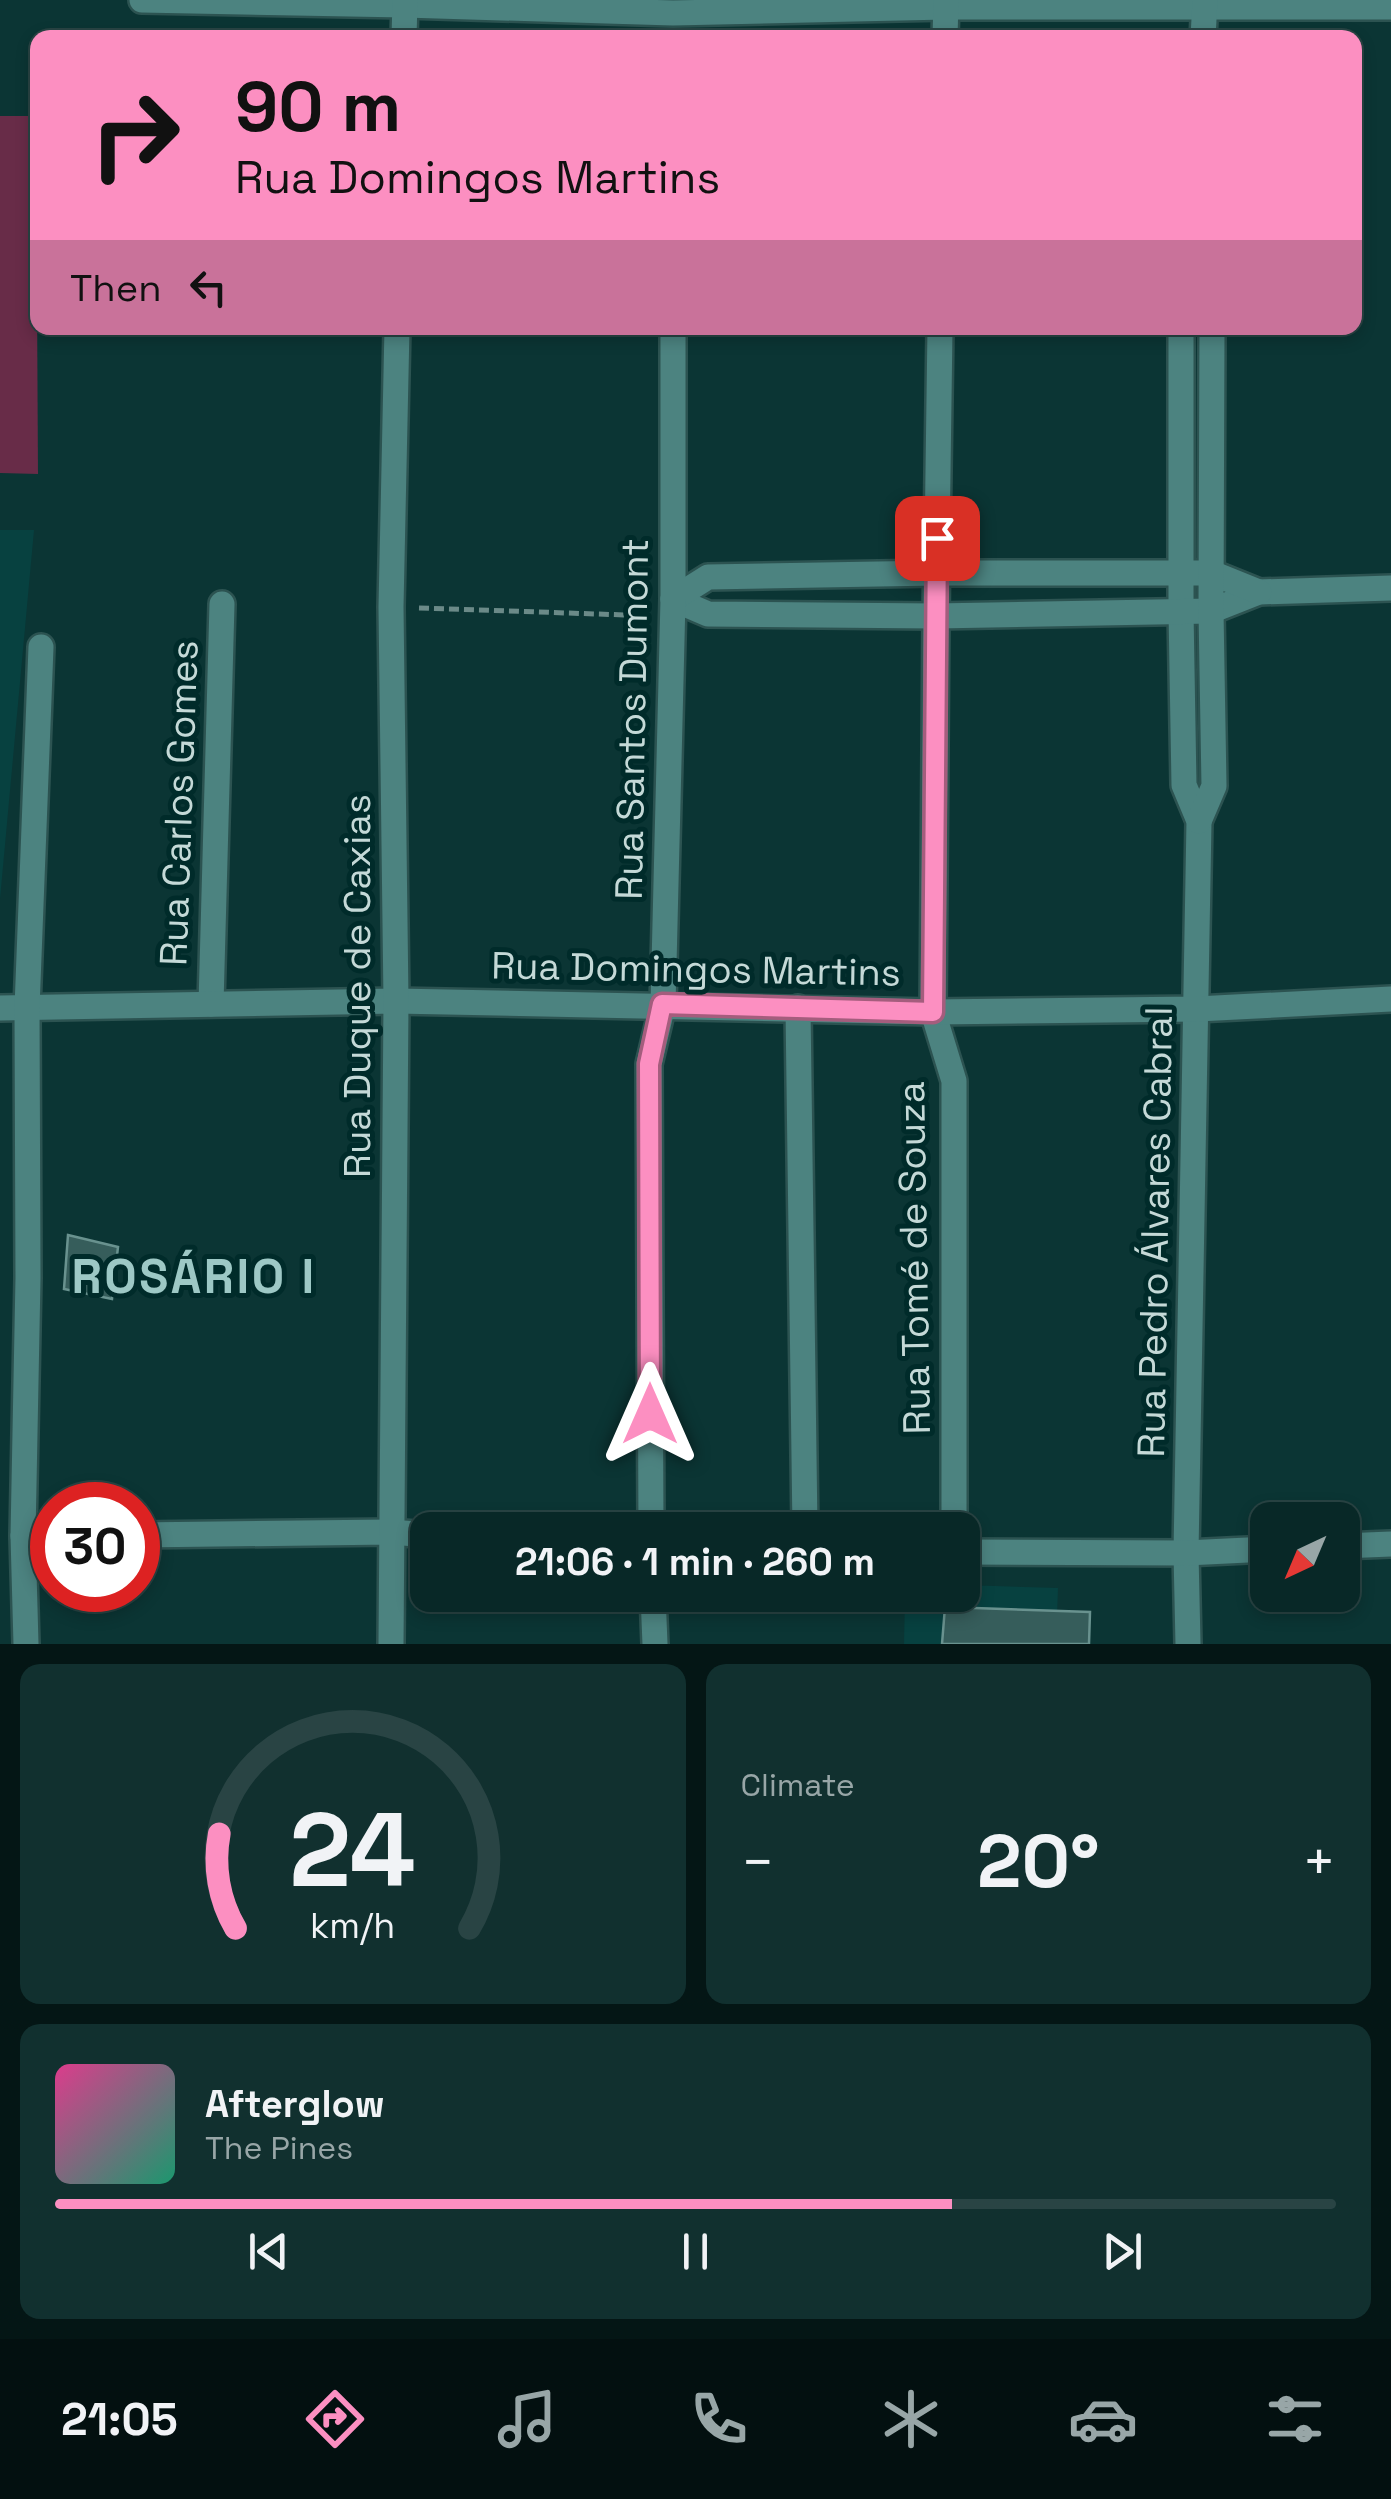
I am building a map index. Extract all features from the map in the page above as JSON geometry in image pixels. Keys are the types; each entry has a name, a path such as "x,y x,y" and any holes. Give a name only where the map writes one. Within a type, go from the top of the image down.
{"street":[{"path":"142,0 404,2 673,17 946,3 1391,7"},
{"path":"404,2 404,30"},
{"path":"945,30 946,3"},
{"path":"1204,30 1205,4"},
{"name":"Rua Duque de Caxias","path":"391,1644 396,1000 391,607 398,335"},
{"name":"Rua Santos Dumont","path":"651,1512 649,1064 662,1004 673,599 673,335"},
{"name":"Rua Tomé de Souza","path":"940,335 933,1012 954,1081 954,1512"},
{"name":"Rua Pedro Álvares Cabral","path":"1181,335 1184,784 1198,822 1186,1553 1188,1644"},
{"name":"Rua Pedro Álvares Cabral","path":"1198,822 1214,786 1212,335"},
{"path":"673,599 708,578 936,573 1212,573 1259,592"},
{"path":"673,599 708,614 936,616 1211,611 1259,592 1391,588"},
{"name":"Rua Carlos Gomes","path":"211,1004 222,604"},
{"path":"26,1644 23,1536 12,1507 28,1278 26,1008 40,647"},
{"name":"Rua Domingos Martins","path":"0,1008 396,1000 933,1012 1391,1000"},
{"path":"798,1008 805,1512"},
{"path":"160,1535 410,1534"},
{"path":"23,1536 30,1536"},
{"path":"1360,1545 1391,1544"},
{"path":"980,1552 1250,1550"},
{"path":"654,1612 655,1644"}],"path":[{"path":"391,607 627,615 673,599"}],"shaded area":[{"path":"0,116 30,116 30,335 37,335 38,474 0,473"},
{"path":"0,530 34,530 0,899"},
{"path":"980,1586 1058,1588 1056,1644 904,1644 905,1612 980,1612"}],"building":[{"path":"68,1235 118,1247 112,1299 64,1289"},
{"path":"980,1608 1090,1612 1089,1644 942,1644 945,1612 980,1612"}],"district":[{"name":"ROSÁRIO I","path":"194,1276"}],"route":[{"path":"650,1414 649,1064 662,1004 933,1012 937,538"}]}
